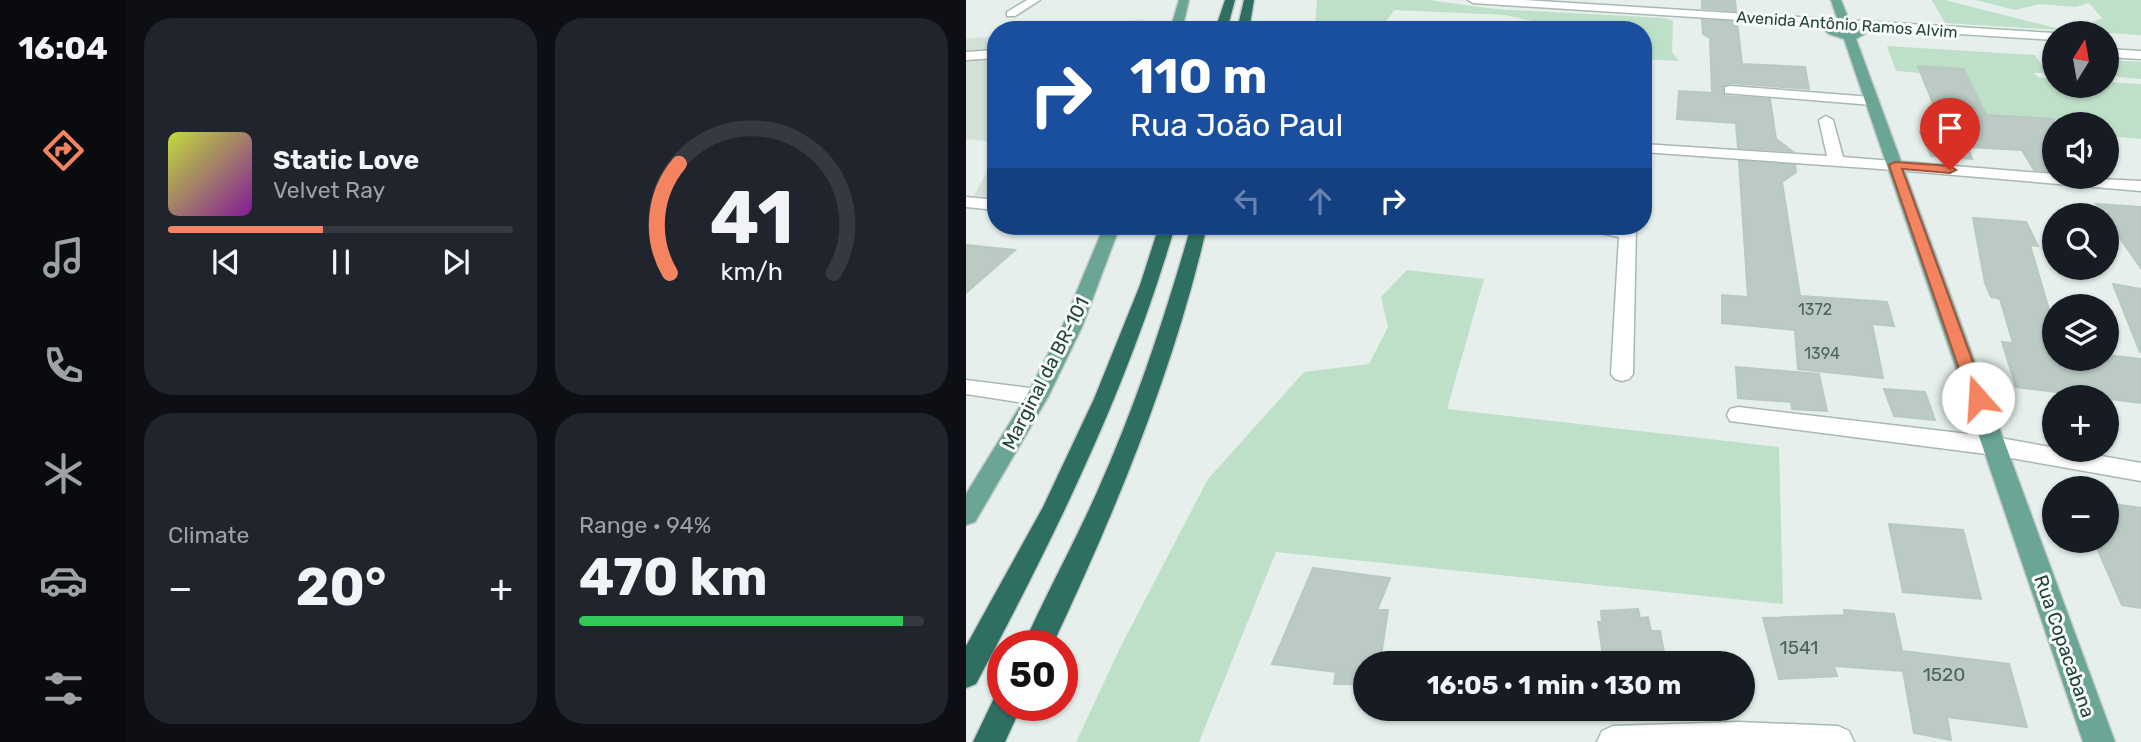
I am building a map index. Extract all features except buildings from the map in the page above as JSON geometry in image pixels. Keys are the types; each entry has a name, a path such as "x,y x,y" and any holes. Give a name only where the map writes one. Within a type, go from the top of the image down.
{"highway":[{"path":"1224,21 1230,0"},
{"path":"1245,21 1249,0"},
{"path":"966,674 1054,511 1086,443 1132,334 1164,235"},
{"path":"1045,630 1099,514 1142,411 1168,338 1197,235"},
{"path":"989,742 999,721"}],"main road":[{"path":"1178,21 1184,0"},
{"name":"Rua Copacabana","path":"1836,0 2099,742"},
{"name":"Marginal da BR-101","path":"966,515 1037,397 1072,327 1108,235"}],"street":[{"path":"1011,14 1035,0"},
{"name":"Avenida Antônio Ramos Alvim","path":"1473,0 1847,29 2042,49"},
{"name":"Avenida Antônio Ramos Alvim","path":"1847,29 2042,37"},
{"path":"2119,41 2141,43"},
{"path":"2119,54 2141,55"},
{"path":"966,56 987,55"},
{"path":"1730,90 1872,101"},
{"path":"1826,120 1836,161"},
{"path":"1652,149 1895,165 2141,186"},
{"path":"966,202 987,204"},
{"path":"1622,374 1628,235"},
{"path":"966,387 1037,397"},
{"path":"1738,415 1994,446 2141,472"},
{"path":"1613,742 1738,738 1838,742"}],"shaded area":[{"path":"987,37 987,141 966,139 966,39"},
{"path":"987,171 987,198 974,196"}],"green space":[{"path":"1317,0 1428,0 1495,9 1664,18 1673,21 1672,52 1679,61 1652,60 1652,21 1532,21 1505,15 1394,10 1386,21 1315,21"},
{"path":"1932,0 1945,0 2042,25 2042,29 1945,23"},
{"path":"1975,0 2141,0 2141,35 2119,34 2119,21 2095,21 2102,18 2089,3 2076,7 2039,4 2015,10"},
{"path":"1887,46 2035,55 2042,66 2042,73 2034,73 2042,78 2042,98 2119,98 2119,83 2141,84 2141,139 2119,137 2119,112 2042,112 2042,119 1986,115 1963,69 1919,66 1921,73 1896,71"},
{"path":"2119,61 2141,62 2141,79 2119,77"},
{"path":"1407,270 1484,279 1447,409 1779,447 1783,604 1276,552 1199,742 1076,742 1122,644 1208,479 1304,372 1369,364 1388,327 1381,297"}],"route":[{"path":"1950,170 1895,165 1978,398"}]}
